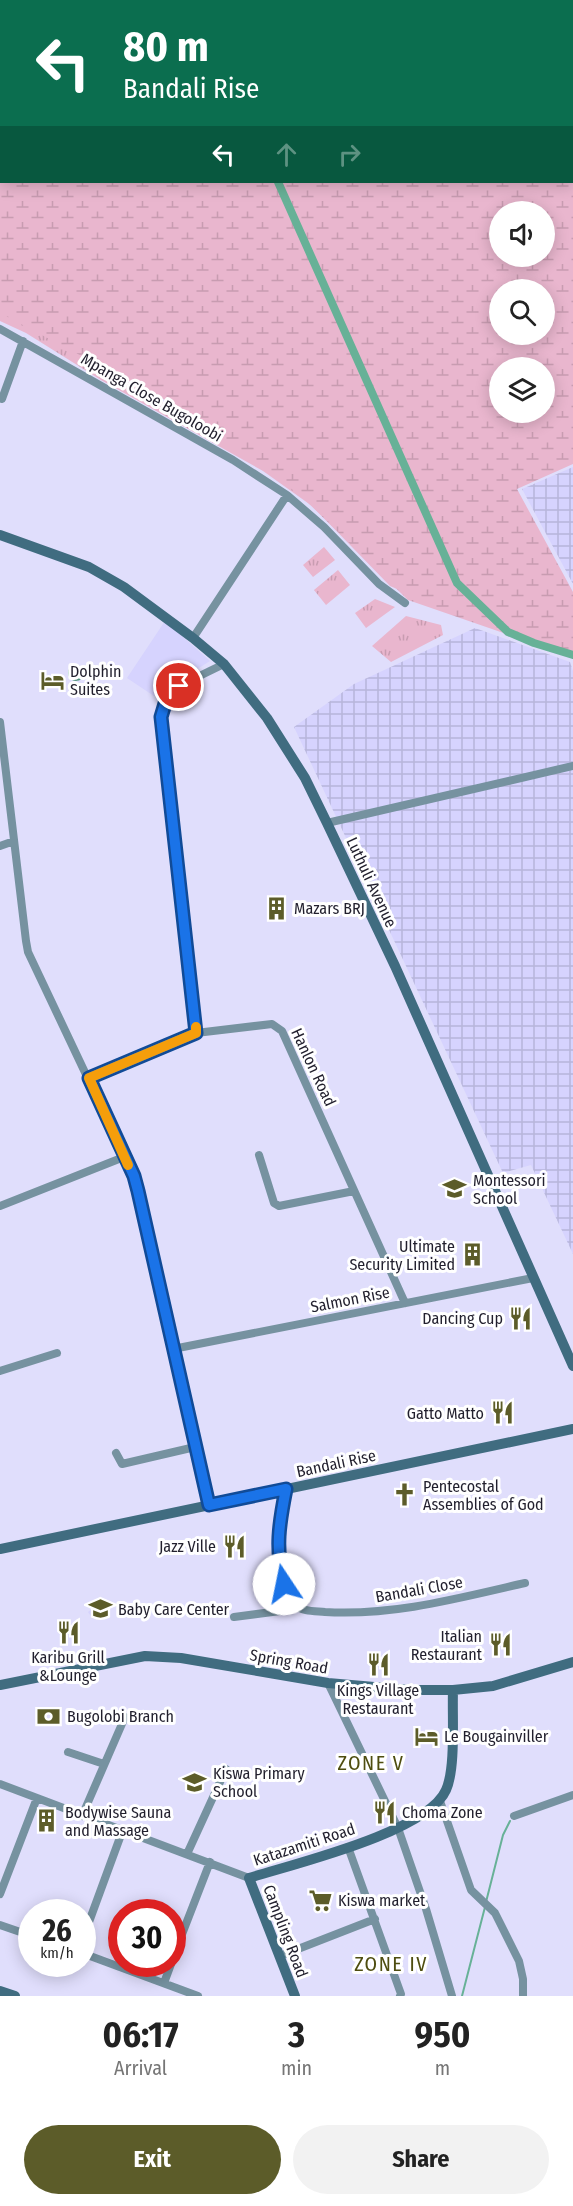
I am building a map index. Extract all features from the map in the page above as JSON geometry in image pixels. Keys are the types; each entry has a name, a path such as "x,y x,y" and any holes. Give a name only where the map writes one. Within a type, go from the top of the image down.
{"street":[{"name":"Mpanga Close Bugoloobi","path":"0,329 233,460 287,495 324,527 379,584 405,603"},
{"path":"2,399 23,340"},
{"path":"193,638 287,495"},
{"name":"Luthuli Avenue","path":"0,535 99,573 124,587 224,664 267,718 305,778 395,966 573,1366"},
{"path":"196,1033 161,717 167,697 179,686 224,664"},
{"path":"0,722 23,930 28,952 89,1078 138,1191 209,1505"},
{"path":"327,823 573,766"},
{"path":"0,846 14,842"},
{"name":"Hanlon Road","path":"89,1078 196,1033 272,1024 278,1026 405,1303"},
{"path":"259,1155 274,1203 279,1206 354,1191"},
{"path":"0,1206 124,1157"},
{"name":"Salmon Rise","path":"173,1349 533,1278"},
{"path":"0,1371 57,1353"},
{"name":"Bandali Rise","path":"0,1549 573,1429"},
{"path":"116,1453 122,1464 195,1447"},
{"path":"234,1617 280,1611 294,1604 284,1586 278,1549 286,1489"},
{"name":"Bandali Close","path":"294,1604 302,1609 314,1611 374,1613 427,1605 525,1583"},
{"name":"Spring Road","path":"0,1685 152,1656 181,1658 328,1683 409,1690 453,1690 493,1686 573,1662"},
{"path":"328,1683 398,1828 426,1909 452,1996"},
{"path":"453,1690 449,1784 440,1801 471,1890 495,1913 519,1961 523,1979 523,1996"},
{"path":"82,1816 125,1717"},
{"path":"68,1752 104,1764"},
{"path":"187,1854 226,1769"},
{"name":"Katazamiti Road","path":"0,1785 249,1878 348,1847 398,1828 440,1801"},
{"path":"514,1816 573,1795"},
{"path":"0,1894 37,1798"},
{"path":"96,1903 122,1832"},
{"path":"348,1847 400,1996"},
{"path":"186,1925 210,1862"},
{"name":"Campling Road","path":"249,1878 295,1996"},
{"path":"280,1956 375,1919"},
{"path":"0,1925 18,1931"},
{"path":"96,1958 198,1996"},
{"path":"164,1983 166,1977"},
{"path":"0,1990 15,1996"}],"shaded area":[{"path":"573,467 573,584 522,489"},
{"path":"165,621 210,661 154,696 127,678"},
{"path":"475,628 570,662 573,671 573,1254 531,1165 503,1173 294,727 354,684"},
{"name":"Baby Care Center","path":"101,1600 108,1610 93,1619 88,1612 92,1609 90,1607"}],"green space":[{"path":"0,183 573,183 573,464 517,489 573,592 573,657 408,600 300,495 167,401 0,313"},
{"path":"0,308 32,322 156,399 229,436 296,480 418,598 390,586 312,506 263,471 101,380 26,333 0,321"},
{"path":"324,547 335,560 313,577 303,565"},
{"path":"338,570 350,585 326,605 314,590"},
{"path":"375,599 395,607 366,628 355,613"},
{"path":"406,616 441,625 443,635 391,662 372,646"}],"water":[{"path":"76,665 84,673 76,681 68,673"}],"waterway":[{"path":"278,183 457,583 508,632 573,655"},
{"path":"486,1902 503,1835 510,1821"},
{"path":"462,1996 485,1907"}],"slow traffic":[{"path":"128,1165 89,1078 196,1033 196,1027"}],"place":[{"name":"Dolphin Suites","path":"52,680"},
{"name":"Mazars BRJ","path":"276,908"},
{"name":"Montessori School","path":"455,1189"},
{"name":"Ultimate Security Limited","path":"473,1255"},
{"name":"Dancing Cup","path":"521,1318"},
{"name":"Gatto Matto","path":"502,1413"},
{"name":"Pentecostal Assemblies of God","path":"405,1495"},
{"name":"Jazz Ville","path":"234,1546"},
{"name":"Baby Care Center","path":"100,1609"},
{"name":"Karibu Grill &Lounge","path":"68,1632"},
{"name":"Italian Restaurant","path":"500,1645"},
{"name":"Kings Village Restaurant","path":"378,1665"},
{"name":"Bugolobi Branch","path":"49,1716"},
{"name":"Le Bougainviller","path":"426,1736"},
{"name":"Kiswa Primary School","path":"195,1782"},
{"name":"Choma Zone","path":"384,1812"},
{"name":"Bodywise Sauna and Massage","path":"47,1821"},
{"name":"Kiswa market","path":"320,1900"}],"district":[{"name":"ZONE V","path":"371,1763"},
{"name":"ZONE IV","path":"391,1964"}],"route":[{"path":"179,686 167,697 161,717 196,1033 89,1078 134,1176 209,1505 286,1489 278,1539 284,1584"}]}
